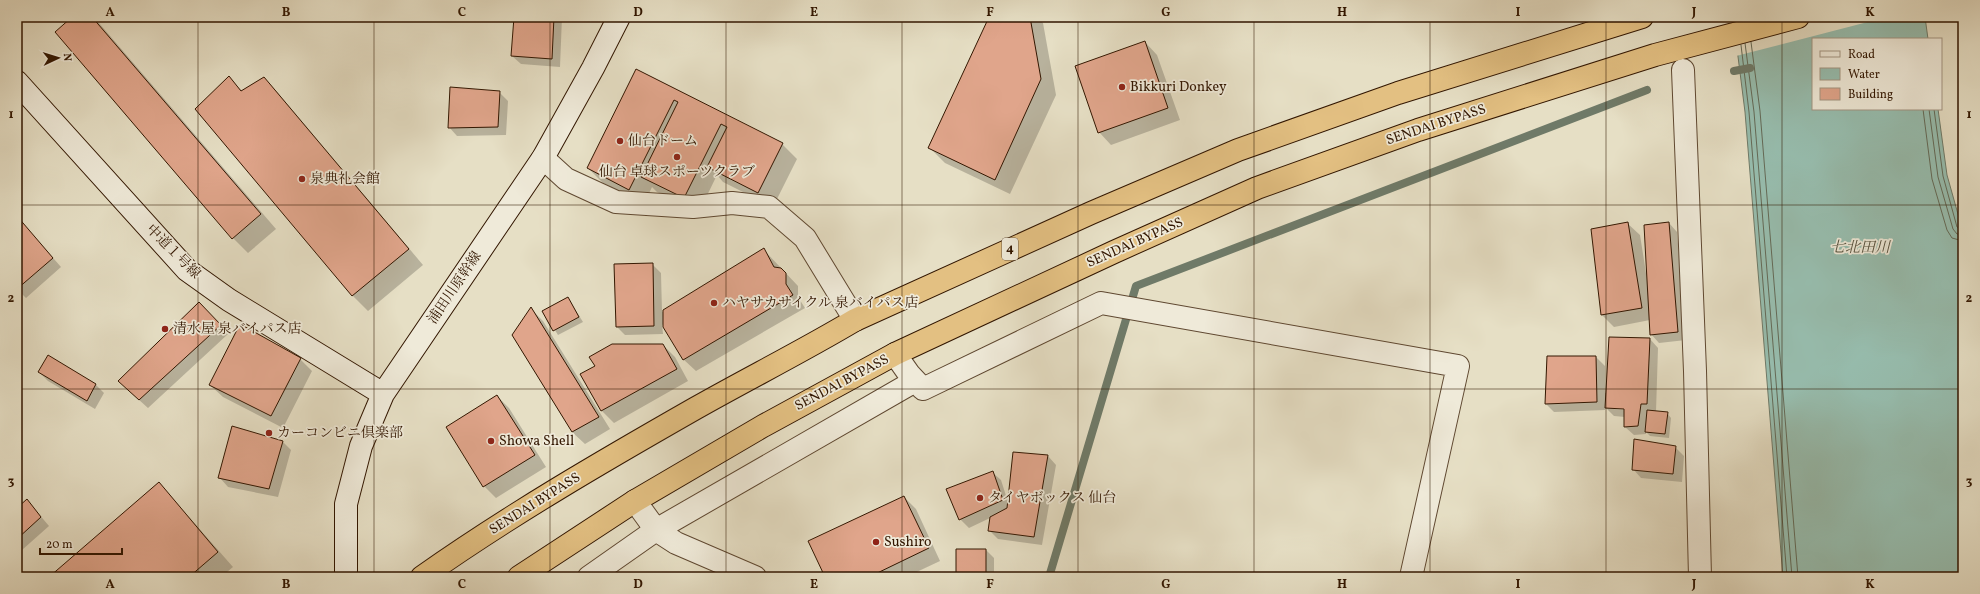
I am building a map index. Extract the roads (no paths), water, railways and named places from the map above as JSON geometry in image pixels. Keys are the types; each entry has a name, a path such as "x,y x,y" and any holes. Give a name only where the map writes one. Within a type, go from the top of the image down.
{"highway":[{"name":"SENDAI BYPASS","path":"422,577 544,496 697,408 819,342 855,320 1091,213 1238,150 1398,92 1642,17"},
{"name":"SENDAI BYPASS","path":"518,577 635,501 763,426 895,354 1114,252 1258,188 1418,130 1655,55 1798,17"}],"street":[{"name":"浦田川原幹線","path":"346,577 346,504 361,446 383,394 543,158 593,68 619,17"},
{"path":"1683,70 1695,371 1700,577"},
{"name":"中道１号線","path":"17,82 187,270 229,300 383,394"},
{"path":"543,158 566,179 616,202 693,207 732,203 768,207 806,238 855,320"},
{"path":"895,354 915,381 923,389 1101,303 1458,366 1411,577"},
{"path":"589,577 656,530 915,381"},
{"path":"635,501 656,530 676,543 755,577"}],"water":[{"name":"七北田川","path":"1733,17 1925,17 1928,38 1812,38 1812,110 1938,110 1947,175 1963,232 1963,577 1783,577 1745,112"}],"waterway":[{"path":"1734,71 1750,68"},
{"path":"1049,577 1136,286 1647,90"}],"place":[{"name":"Bikkuri Donkey","path":"1122,87"},
{"name":"仙台ドーム","path":"620,141"},
{"name":"仙台 卓球スポーツクラブ","path":"677,157"},
{"name":"泉典礼会館","path":"302,179"},
{"name":"ハヤサカサイクル 泉バイパス店","path":"714,303"},
{"name":"清水屋 泉バイパス店","path":"165,329"},
{"name":"カーコンビニ倶楽部","path":"269,433"},
{"name":"Showa Shell","path":"491,441"},
{"name":"タイヤボックス 仙台","path":"980,498"},
{"name":"Sushiro","path":"876,542"}]}
